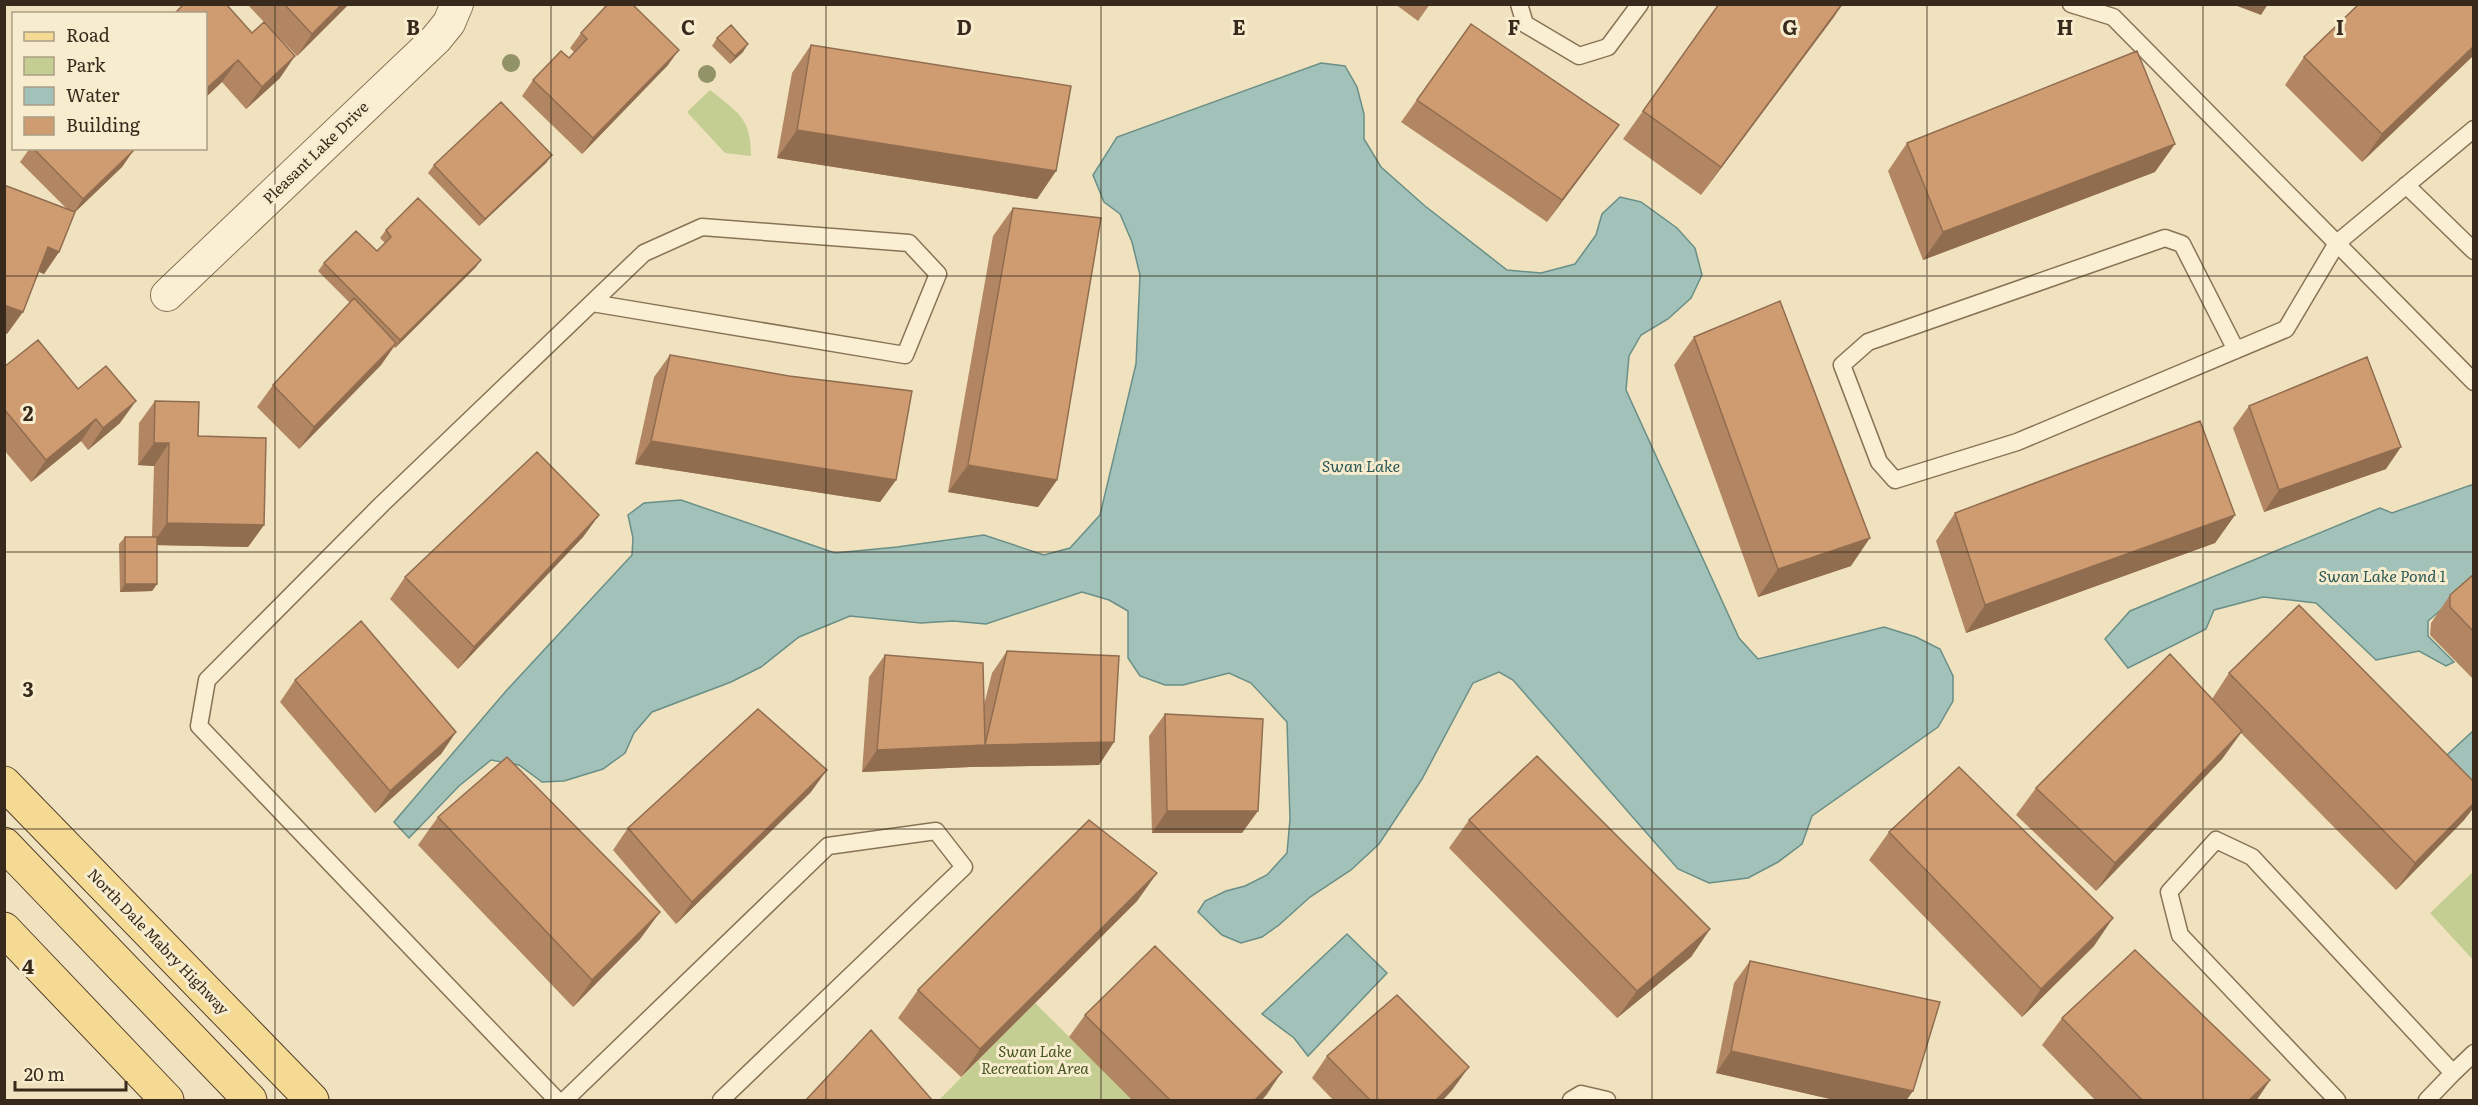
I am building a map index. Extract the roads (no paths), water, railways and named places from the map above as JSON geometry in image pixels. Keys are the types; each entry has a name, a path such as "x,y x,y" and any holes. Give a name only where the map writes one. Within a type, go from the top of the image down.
{"main road":[{"name":"North Dale Mabry Highway","path":"4,783 312,1101"},
{"path":"4,844 250,1101"},
{"path":"4,930 167,1101"}],"street":[{"name":"Pleasant Lake Drive","path":"167,295 436,39 449,23 457,4"}],"lane":[{"path":"1519,4 1525,24 1579,56 1608,47 1640,4"},
{"path":"2071,4 2115,11 2474,382"},
{"path":"2236,350 2182,244 2165,238 1868,342 1842,365 1879,462 1895,480 2017,441 2236,350 2286,329 2337,243 2474,129"},
{"path":"2406,185 2474,251"},
{"path":"557,1101 199,726 207,680 382,504 644,253 702,227 909,243 938,274 905,355 592,303"},
{"path":"565,1101 828,846 936,831 964,867 721,1101"},
{"path":"2337,1101 2180,935 2169,892 2216,840 2252,857 2453,1073"},
{"path":"2427,1101 2474,1053"},
{"path":"1571,1101 1581,1094 1606,1101"}],"water":[{"name":"Swan Lake","path":"1321,63 1345,66 1357,87 1364,114 1364,139 1381,167 1425,206 1507,270 1541,273 1575,264 1596,235 1602,214 1620,197 1641,202 1677,228 1695,248 1702,275 1691,298 1668,319 1641,335 1629,356 1626,390 1739,638 1758,659 1884,627 1916,637 1940,649 1953,676 1953,701 1938,727 1812,816 1802,844 1778,862 1748,878 1709,883 1678,869 1513,680 1499,672 1473,683 1422,779 1379,844 1351,870 1310,897 1279,925 1262,937 1241,943 1222,935 1198,912 1205,901 1267,875 1287,853 1290,819 1287,722 1251,683 1229,673 1183,685 1165,685 1140,676 1128,658 1128,611 1109,600 1082,592 986,624 953,621 921,623 850,616 799,637 761,667 731,682 652,712 634,733 625,753 603,769 564,781 542,782 519,765 491,760 459,786 409,838 394,822 506,691 632,555 633,538 628,515 644,503 681,500 835,553 984,535 1044,555 1070,548 1100,515 1136,364 1140,275 1132,242 1120,214 1104,202 1093,175 1117,137"},
{"name":"Swan Lake Pond 1","path":"2473,486 2473,582 2428,621 2428,636 2454,662 2446,666 2419,651 2376,660 2316,603 2263,597 2214,610 2206,629 2128,668 2105,639 2130,611 2380,508 2392,513"},
{"path":"2473,731 2473,805 2447,755"},
{"path":"1347,934 1387,973 1308,1056 1294,1038 1262,1014"}],"park label":[{"name":"Swan Lake Recreation Area","path":"1035,1060"}]}
